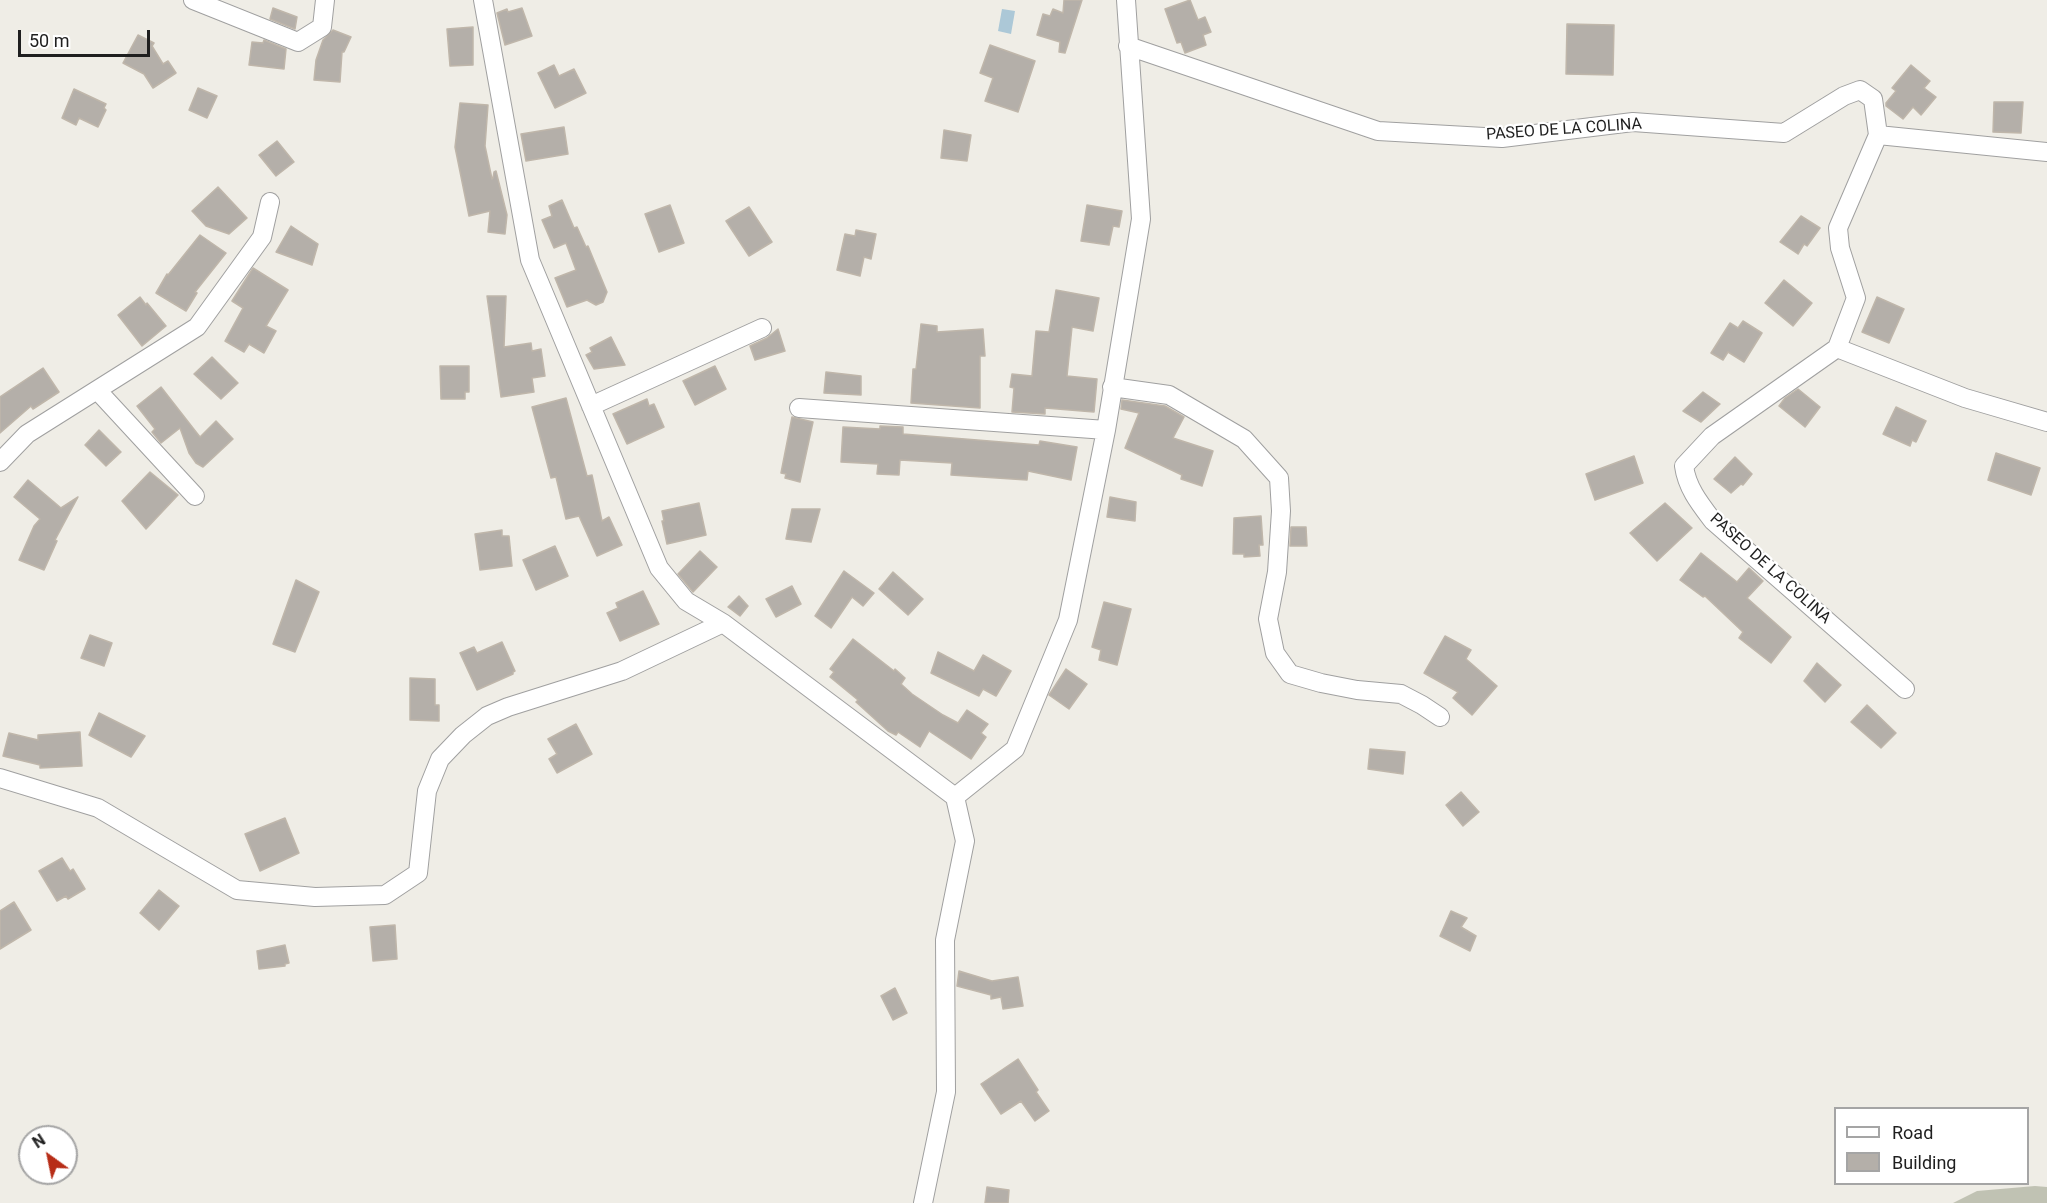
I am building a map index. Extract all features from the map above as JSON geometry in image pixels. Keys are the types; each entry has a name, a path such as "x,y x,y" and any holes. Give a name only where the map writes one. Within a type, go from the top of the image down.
{"street":[{"path":"193,0 298,42 322,27 325,0"},
{"path":"483,0 531,260 659,568 686,601 723,622 955,797 965,841 945,940 946,1092 923,1203"},
{"path":"955,797 1015,749 1068,620 1106,430 1141,219 1126,0"},
{"name":"PASEO DE LA COLINA","path":"1128,46 1378,131 1503,138 1633,122 1784,133 1844,96 1860,90 1873,99 1878,135"},
{"path":"2047,152 1878,135 1838,228 1840,248 1856,298 1837,348 1965,398 2047,422"},
{"path":"0,462 27,434 197,327 262,237 270,202"},
{"path":"591,406 762,328"},
{"name":"PASEO DE LA COLINA","path":"1837,348 1712,435 1684,466 1686,479 1697,500 1713,521 1905,689"},
{"path":"1112,387 1169,395 1244,439 1279,478 1281,510 1277,572 1268,619 1275,653 1290,674 1357,690 1401,694 1440,717"},
{"path":"97,390 195,496"},
{"path":"799,408 1106,430"},
{"path":"0,778 98,808 237,890 315,897 385,895 418,873 427,791 440,759 463,735 487,716 508,707 622,672 723,622"}],"shaded area":[{"path":"2047,1187 2047,1203 1953,1203 1977,1191"}],"water":[{"path":"1002,9 1015,11 1011,34 998,31"}],"building":[{"path":"1064,0 1082,0 1065,53 1059,52 1060,42 1037,35 1043,14 1050,16 1053,9 1063,13"},
{"path":"1190,0 1198,20 1205,17 1211,32 1203,35 1206,45 1185,53 1181,42 1177,43 1165,9"},
{"path":"273,8 297,17 295,29 270,19"},
{"path":"522,8 532,36 505,45 497,13 507,9 508,12"},
{"path":"1567,24 1614,25 1613,75 1566,74"},
{"path":"473,27 473,65 450,66 447,29"},
{"path":"333,30 351,37 342,52 340,82 314,80 316,60 323,40"},
{"path":"138,35 154,43 152,46 163,64 168,61 176,73 153,88 144,74 123,63"},
{"path":"264,40 286,49 284,69 249,65 252,42 263,43"},
{"path":"990,45 1035,61 1018,112 985,101 993,78 980,73"},
{"path":"554,65 559,76 574,69 586,93 555,108 538,73"},
{"path":"1911,65 1930,81 1924,88 1936,97 1921,115 1913,107 1903,119 1886,106 1886,103 1896,91 1892,88"},
{"path":"198,88 217,96 207,118 189,110"},
{"path":"74,89 106,104 104,108 106,110 98,127 79,118 76,125 62,118"},
{"path":"1994,102 2023,102 2021,133 1993,132"},
{"path":"460,103 488,105 485,146 492,179 496,171 507,215 505,234 488,232 490,211 469,216 455,147"},
{"path":"564,127 568,154 526,161 521,134"},
{"path":"944,130 971,135 967,161 941,158"},
{"path":"277,141 294,162 276,176 259,155"},
{"path":"218,187 247,218 229,234 206,226 192,211"},
{"path":"562,200 574,228 577,227 586,247 588,246 607,292 603,302 596,305 587,300 567,307 555,278 576,270 566,243 554,248 542,220 552,216 549,206"},
{"path":"670,205 684,243 659,252 645,214"},
{"path":"1087,205 1122,211 1119,227 1113,226 1109,245 1081,241"},
{"path":"749,207 772,242 749,256 726,221"},
{"path":"1801,216 1820,228 1807,246 1804,244 1798,254 1780,242"},
{"path":"291,226 318,244 312,265 276,252"},
{"path":"856,230 876,234 871,259 864,257 860,276 837,270 845,234 855,236"},
{"path":"200,235 226,253 195,292 197,293 186,311 156,293 167,274"},
{"path":"253,268 288,290 266,326 276,331 264,353 249,344 244,352 225,341 243,308 232,301"},
{"path":"1784,280 1812,303 1793,326 1765,303"},
{"path":"1056,290 1099,298 1093,331 1072,327 1067,376 1097,379 1094,412 1045,408 1045,414 1012,412 1014,388 1010,387 1012,374 1032,376 1036,331 1049,332"},
{"path":"487,296 506,296 504,347 531,343 532,351 541,349 545,376 532,378 534,392 501,397"},
{"path":"140,297 166,326 142,346 118,315"},
{"path":"1877,297 1904,309 1889,343 1862,332"},
{"path":"1743,321 1762,333 1744,362 1728,352 1723,360 1711,353 1730,323 1738,328"},
{"path":"921,324 937,326 937,332 983,329 985,356 980,356 980,408 911,403 913,369 916,369"},
{"path":"778,329 785,351 755,360 750,346 767,338"},
{"path":"611,337 625,365 594,369 586,355 592,352 590,348"},
{"path":"212,357 238,383 221,399 194,374"},
{"path":"440,366 469,366 469,392 465,392 465,399 441,399"},
{"path":"715,366 726,389 695,405 683,381"},
{"path":"43,368 59,392 33,409 31,406 0,433 0,397"},
{"path":"826,372 861,376 861,395 824,393"},
{"path":"161,387 200,437 216,421 233,439 203,467 196,463 189,453 180,428 161,443 152,432 155,429 137,406"},
{"path":"1798,389 1820,407 1805,427 1779,406 1785,398"},
{"path":"1703,392 1720,404 1701,422 1683,411"},
{"path":"566,398 587,476 592,475 602,521 609,517 622,545 597,556 579,516 566,519 556,477 551,478 532,407"},
{"path":"647,399 649,406 654,404 664,427 627,444 613,414"},
{"path":"1122,400 1165,406 1184,417 1173,438 1213,451 1202,486 1181,479 1182,475 1125,448 1139,413 1121,409"},
{"path":"1896,407 1926,421 1916,442 1912,440 1910,446 1883,434"},
{"path":"792,417 813,422 800,482 785,478 786,474 781,473"},
{"path":"880,426 903,427 903,434 1039,445 1040,441 1077,447 1071,480 1028,471 1027,480 951,475 952,463 900,460 899,475 877,474 878,464 841,462 843,427 880,429"},
{"path":"99,430 121,452 106,466 85,445"},
{"path":"1996,453 2040,468 2031,495 1988,480"},
{"path":"1634,456 1643,483 1595,500 1586,474"},
{"path":"1735,457 1752,474 1743,485 1741,484 1731,493 1714,479"},
{"path":"150,472 178,495 146,529 122,501"},
{"path":"28,480 61,508 78,497 55,540 57,541 44,570 19,560 34,526 40,519 14,497"},
{"path":"1110,497 1136,502 1135,521 1107,517"},
{"path":"699,503 706,535 667,544 662,511"},
{"path":"1665,503 1692,528 1657,561 1630,533"},
{"path":"792,509 820,509 811,542 786,539"},
{"path":"1261,516 1263,545 1259,545 1260,556 1244,557 1244,554 1233,554 1234,518"},
{"path":"1291,527 1306,527 1307,546 1290,546"},
{"path":"502,530 502,536 509,536 512,566 480,570 475,534"},
{"path":"555,546 568,576 536,590 523,560"},
{"path":"700,551 717,567 693,592 678,574"},
{"path":"1701,553 1737,582 1749,568 1763,581 1747,598 1791,637 1771,663 1739,638 1743,632 1705,596 1703,597 1680,580"},
{"path":"844,571 874,593 863,606 852,597 831,628 815,616"},
{"path":"893,572 923,599 908,615 879,589"},
{"path":"296,580 319,592 295,652 273,644"},
{"path":"792,586 801,604 776,617 766,599"},
{"path":"643,591 659,624 620,641 607,613 618,608 616,603"},
{"path":"739,596 748,606 740,616 728,607"},
{"path":"1104,602 1131,609 1117,665 1099,660 1101,650 1092,647"},
{"path":"90,635 112,643 104,666 81,658"},
{"path":"1445,636 1471,650 1466,659 1497,686 1472,715 1453,698 1458,692 1424,673"},
{"path":"853,639 894,671 895,669 905,678 901,684 943,715 958,723 967,710 988,724 981,733 986,737 971,759 929,731 920,747 898,732 896,735 888,731 856,702 858,700 830,677 834,672 830,669"},
{"path":"502,642 515,671 477,690 460,653 474,647 477,653"},
{"path":"938,652 974,671 983,655 1011,671 996,696 983,689 979,696 931,673"},
{"path":"1817,663 1841,685 1825,702 1804,681"},
{"path":"1066,669 1087,684 1069,709 1049,695"},
{"path":"410,678 435,679 435,705 439,705 439,721 410,720"},
{"path":"1867,705 1896,733 1881,748 1851,722"},
{"path":"99,713 145,736 131,757 89,735"},
{"path":"576,724 592,754 557,773 549,759 557,754 548,739"},
{"path":"80,732 82,766 40,768 40,765 3,756 9,733 38,740 38,735"},
{"path":"1370,749 1405,752 1403,774 1368,769"},
{"path":"1461,792 1479,812 1463,826 1446,805"},
{"path":"285,818 299,853 260,871 245,834"},
{"path":"62,858 70,871 73,869 85,889 68,899 66,896 57,901 39,871"},
{"path":"159,890 179,906 159,930 140,913"},
{"path":"14,902 31,930 0,949 0,911"},
{"path":"1451,911 1467,918 1461,927 1476,936 1470,951 1440,936"},
{"path":"395,925 397,959 373,961 370,927"},
{"path":"285,945 289,963 285,966 259,969 257,951"},
{"path":"959,971 992,981 1018,977 1023,1006 1003,1009 1001,997 991,999 991,995 957,986"},
{"path":"895,988 907,1013 893,1020 881,996"},
{"path":"1018,1059 1049,1111 1035,1121 1021,1101 1001,1114 981,1084"},
{"path":"987,1187 1009,1190 1008,1203 985,1203"}]}
